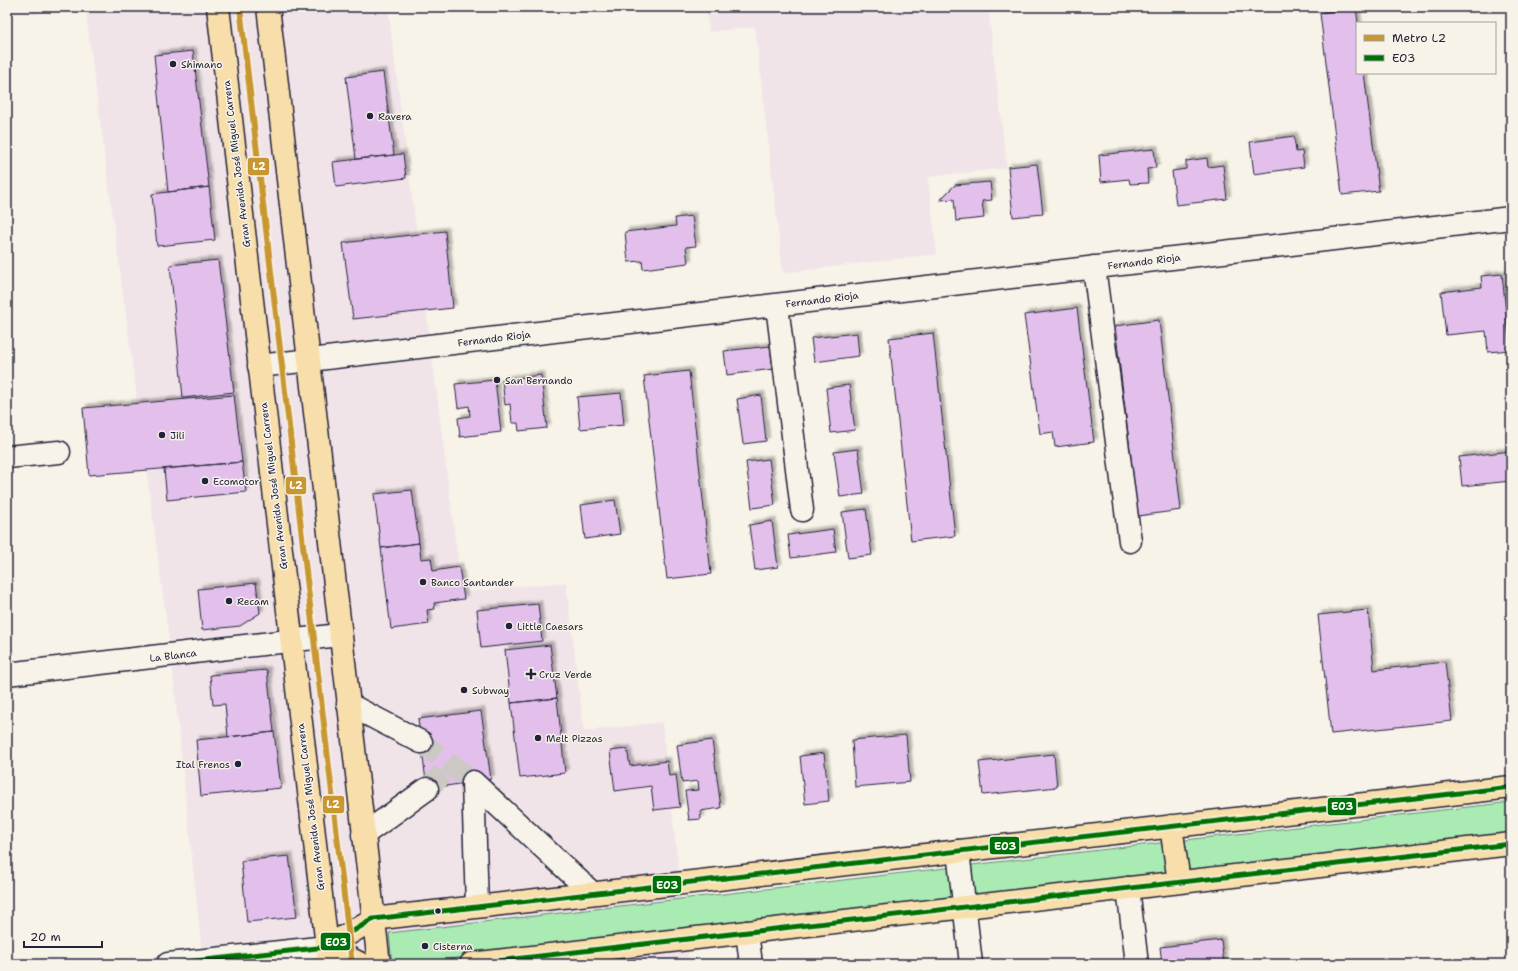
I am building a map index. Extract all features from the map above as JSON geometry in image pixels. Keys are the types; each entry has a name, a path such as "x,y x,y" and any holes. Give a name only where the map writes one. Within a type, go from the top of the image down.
{"main road":[{"name":"Gran Avenida José Miguel Carrera","path":"218,7 290,640 328,955"},
{"path":"268,7 339,635 379,964"},
{"path":"328,955 373,919 1511,787"},
{"path":"1170,826 1179,882"},
{"path":"471,964 506,962 747,932 1511,844"},
{"path":"328,955 361,964"}],"street":[{"name":"Fernando Rioja","path":"259,366 1511,218"},
{"path":"1094,267 1130,541"},
{"name":"Fernando Rioja","path":"777,305 802,510"},
{"path":"7,457 59,452"},
{"name":"La Blanca","path":"7,674 339,635"},
{"path":"348,704 421,742"},
{"path":"477,906 473,782 592,893"},
{"path":"363,835 427,789"},
{"path":"958,851 971,964"},
{"path":"1128,888 1137,964"},
{"path":"747,932 751,964"},
{"path":"168,964 328,955"}],"shaded area":[{"path":"29,7 70,7 30,15"},
{"path":"85,7 388,7 462,592 566,582 584,731 662,722 689,964 203,964 171,656"},
{"path":"706,7 988,7 1007,168 928,177 937,254 783,273 755,27 709,32"}],"green space":[{"path":"1511,802 1511,836 406,964 392,964 389,933"}],"building":[{"path":"314,7 341,7 315,11"},
{"path":"1356,8 1358,22 1356,22 1356,74 1364,74 1379,191 1342,195 1320,13"},
{"path":"193,51 209,187 168,192 154,55"},
{"name":"Ravera","path":"383,72 394,155 356,159 346,77"},
{"path":"1294,136 1296,152 1302,151 1304,167 1254,174 1250,142"},
{"path":"1154,149 1156,168 1147,169 1148,183 1130,184 1129,179 1101,182 1099,155"},
{"path":"403,154 406,178 336,187 333,162"},
{"path":"1207,158 1208,167 1223,165 1227,199 1176,205 1172,171 1186,169 1186,161"},
{"path":"1037,164 1043,214 1013,217 1008,167"},
{"path":"990,182 992,200 982,201 984,218 956,221 954,199 940,200 955,185"},
{"path":"209,187 215,240 157,246 152,194"},
{"path":"692,216 696,246 686,247 688,263 643,269 642,261 628,262 625,232 676,226 675,218"},
{"path":"445,231 453,308 353,319 343,243"},
{"path":"218,260 234,392 183,398 170,265"},
{"path":"1502,274 1510,350 1488,352 1486,331 1446,335 1441,292 1482,287 1481,276"},
{"path":"1077,308 1094,442 1055,447 1053,432 1040,434 1024,315"},
{"path":"1159,320 1181,510 1138,516 1115,326"},
{"path":"857,333 859,356 814,362 811,338"},
{"path":"933,333 955,536 911,541 889,338"},
{"path":"770,346 773,369 727,375 724,351"},
{"path":"689,371 711,574 667,579 644,376"},
{"path":"541,375 547,428 519,431 518,423 512,423 510,404 505,405 502,380"},
{"path":"495,380 501,432 460,437 458,418 470,416 469,406 458,408 455,384"},
{"path":"849,385 855,430 831,433 826,388"},
{"path":"621,393 624,425 580,429 577,397"},
{"name":"Jili","path":"234,395 242,462 89,475 83,408"},
{"path":"761,395 766,441 743,444 737,399"},
{"path":"858,449 864,494 840,497 834,452"},
{"path":"1511,451 1511,481 1462,486 1459,457"},
{"path":"769,459 775,505 752,508 746,462"},
{"name":"Ecomotor","path":"242,462 246,492 167,500 164,469"},
{"path":"412,490 419,543 381,548 374,494"},
{"path":"615,500 620,534 585,539 581,505"},
{"path":"866,509 872,555 848,558 842,512"},
{"path":"772,521 778,567 755,570 749,525"},
{"path":"833,529 836,552 791,558 788,535"},
{"name":"Banco Santander","path":"419,543 421,559 431,558 433,571 459,567 464,599 434,603 435,609 427,610 429,624 391,629 381,548"},
{"name":"Recam","path":"256,583 260,613 240,626 202,630 198,589"},
{"name":"Little Caesars","path":"538,604 542,641 481,648 477,610"},
{"path":"1368,610 1374,670 1445,662 1452,721 1331,734 1318,615"},
{"name":"Cruz Verde","path":"550,645 557,698 511,703 505,650"},
{"path":"267,670 274,732 228,737 225,704 213,705 210,675"},
{"name":"Melt Pizzas","path":"557,698 565,773 520,778 511,703"},
{"path":"481,711 491,779 427,789 418,719"},
{"name":"Ital Frenos","path":"274,732 281,788 201,796 196,740"},
{"path":"906,735 910,782 855,787 852,740"},
{"path":"712,740 721,808 700,811 701,819 689,820 685,791 699,790 698,781 682,783 677,745"},
{"path":"627,749 630,766 667,761 669,776 676,775 680,807 654,810 651,786 615,791 610,751"},
{"path":"824,753 829,801 805,804 800,756"},
{"path":"1054,754 1057,787 983,795 979,762"},
{"path":"289,856 297,917 247,922 241,861"},
{"path":"1221,940 1224,964 1162,964 1160,947"}],"tunnel":[{"path":"421,742 473,782"},
{"path":"427,789 451,766"}],"metro line":[{"name":"L2","path":"240,7 352,964"}],"transit line":[{"name":"E03","path":"168,964 327,947 373,919 1511,787"},
{"name":"E03","path":"471,964 1511,844"}],"place":[{"name":"Shimano","path":"173,64"},
{"name":"Ravera","path":"370,116"},
{"name":"San Bernando","path":"497,380"},
{"name":"Jili","path":"162,435"},
{"name":"Ecomotor","path":"205,481"},
{"name":"Banco Santander","path":"423,582"},
{"name":"Recam","path":"229,601"},
{"name":"Little Caesars","path":"509,626"},
{"name":"Cruz Verde","path":"531,674"},
{"name":"Subway","path":"464,690"},
{"name":"Melt Pizzas","path":"538,738"},
{"name":"Ital Frenos","path":"238,764"},
{"name":"Cisterna","path":"425,946"}]}
